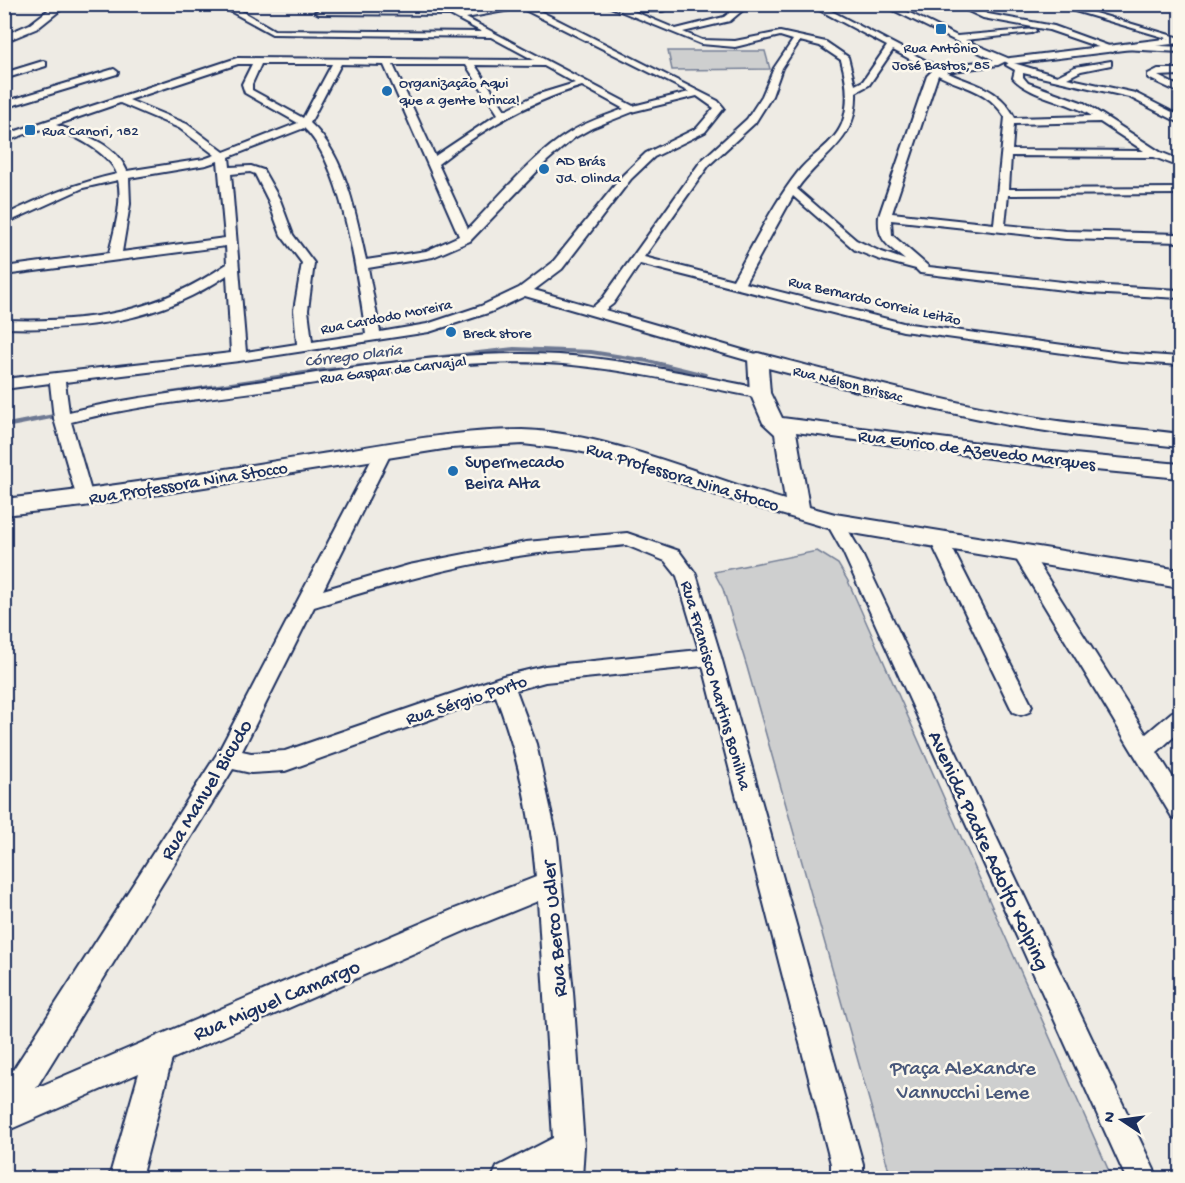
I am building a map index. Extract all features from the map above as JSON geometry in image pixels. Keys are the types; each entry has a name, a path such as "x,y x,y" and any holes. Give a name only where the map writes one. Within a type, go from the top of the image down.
{"street":[{"path":"4,39 34,26 63,4"},
{"path":"193,4 230,8 272,32 494,35"},
{"path":"443,4 455,15 632,109"},
{"path":"606,4 697,41 714,44 741,43 775,34 799,37 823,44 846,61 852,90 852,106 843,132 811,163 792,190 737,285"},
{"path":"621,9 663,9 677,4"},
{"path":"676,31 727,19 747,4"},
{"path":"811,4 892,45 950,78 983,89 1003,106 1010,117 999,229"},
{"path":"884,4 958,38 1019,70 1132,95 1180,120"},
{"path":"956,4 986,16 1053,28 1113,49"},
{"path":"1054,4 1178,43"},
{"path":"1064,8 1093,4"},
{"path":"318,12 371,8 455,15 520,5 698,93"},
{"path":"958,38 1053,28"},
{"path":"596,311 608,301 705,163 715,135 752,121 767,96 778,68 799,37"},
{"path":"925,270 887,237 884,230 885,216 929,82 938,70 1126,47 1178,43"},
{"path":"852,90 866,83 892,45"},
{"path":"258,60 247,84 248,92 305,123 314,131 329,153 362,265 374,338"},
{"path":"4,222 53,196 79,186 125,175 195,164 223,156 305,123 338,60"},
{"path":"4,139 237,61 547,63"},
{"path":"387,61 466,238"},
{"path":"468,62 502,113"},
{"path":"1058,79 1078,69 1108,63"},
{"path":"4,76 43,64"},
{"path":"655,71 663,65"},
{"path":"1019,70 1018,78 1025,85 1075,102 1156,154 1180,164"},
{"path":"4,105 114,72"},
{"path":"1180,72 1158,72 1151,76 1180,90"},
{"path":"432,164 502,113 585,83"},
{"path":"362,265 429,254 466,238 543,159 570,136 588,126 632,109 698,93"},
{"name":"Rua Cardodo Moreira","path":"4,384 57,384 374,338 429,328 459,319 524,291 557,266 627,177 650,155 715,135 719,108 698,93"},
{"path":"120,100 183,126 223,156 227,171 239,357"},
{"path":"1009,121 1102,119"},
{"path":"46,125 83,138 104,149 121,164 125,175 124,207 115,256"},
{"path":"1006,153 1156,154"},
{"path":"227,171 251,169 259,171 274,200 287,235 308,263 301,310 305,348"},
{"path":"792,190 810,203 853,243 880,256 925,270 1078,288 1180,294"},
{"path":"1001,192 1180,191"},
{"path":"885,216 1076,236 1180,238"},
{"path":"4,271 232,241"},
{"name":"Rua Bernardo Correia Leitão","path":"637,259 903,327 953,336 1121,357 1180,361"},
{"path":"4,324 51,326 151,310 176,301 201,288 233,265"},
{"name":"Rua Nélson Brissac","path":"524,291 862,388 1045,425 1180,440"},
{"name":"Rua Gaspar de Carvajal","path":"61,417 119,406 324,377 466,360 510,358 563,360 760,393"},
{"path":"758,359 760,393 774,423 785,432 790,454 787,509"},
{"path":"57,384 61,417 84,498"},
{"name":"Rua Eurico de Azevedo Marques","path":"774,423 1042,458 1180,471"},
{"name":"Rua Professora Nina Stocco","path":"4,507 84,498 461,440 523,437 573,443 612,452 787,509 835,522 1180,579"},
{"name":"Rua Manuel Bicudo","path":"4,1112 227,758 309,602 383,453"},
{"name":"Avenida Padre Adolfo Kolping","path":"835,522 857,562 1142,1179"},
{"name":"Rua Francisco Martins Bonilha","path":"309,602 409,572 526,548 627,539 672,556 687,574 711,657 844,1152 847,1179"},
{"path":"939,540 1021,706"},
{"path":"1022,554 1180,809"},
{"name":"Rua Sérgio Porto","path":"227,758 251,763 285,761 503,685 545,674 711,657"},
{"name":"Rua Berco Udler","path":"503,685 525,744 545,838 569,1146 566,1179"},
{"path":"1143,751 1180,718"},
{"name":"Rua Miguel Camargo","path":"4,1117 451,923 549,884"},
{"path":"125,1179 160,1049"},
{"path":"508,1179 569,1146"}],"green space":[{"path":"668,51 765,51 770,69 672,70"},
{"name":"Praça Alexandre Vannucchi Leme","path":"817,551 838,564 848,581 1112,1178 891,1178 747,667 723,589 714,572"}],"waterway":[{"path":"4,9 12,5"},
{"name":"Córrego Olaria","path":"204,388 318,371 514,349 591,352 648,361 705,375"},
{"name":"Córrego Olaria","path":"166,394 214,387"},
{"name":"Córrego Olaria","path":"4,426 60,415"}],"place":[{"name":"Rua Antônio José Bastos, 85","path":"941,29"},
{"name":"Organização Aqui que a gente brinca!","path":"387,91"},
{"name":"Rua Canori, 182","path":"30,130"},
{"name":"AD Brás Jd. Olinda","path":"544,169"},
{"name":"Breck store","path":"451,332"},
{"name":"Supermecado Beira Alta","path":"453,471"}]}
